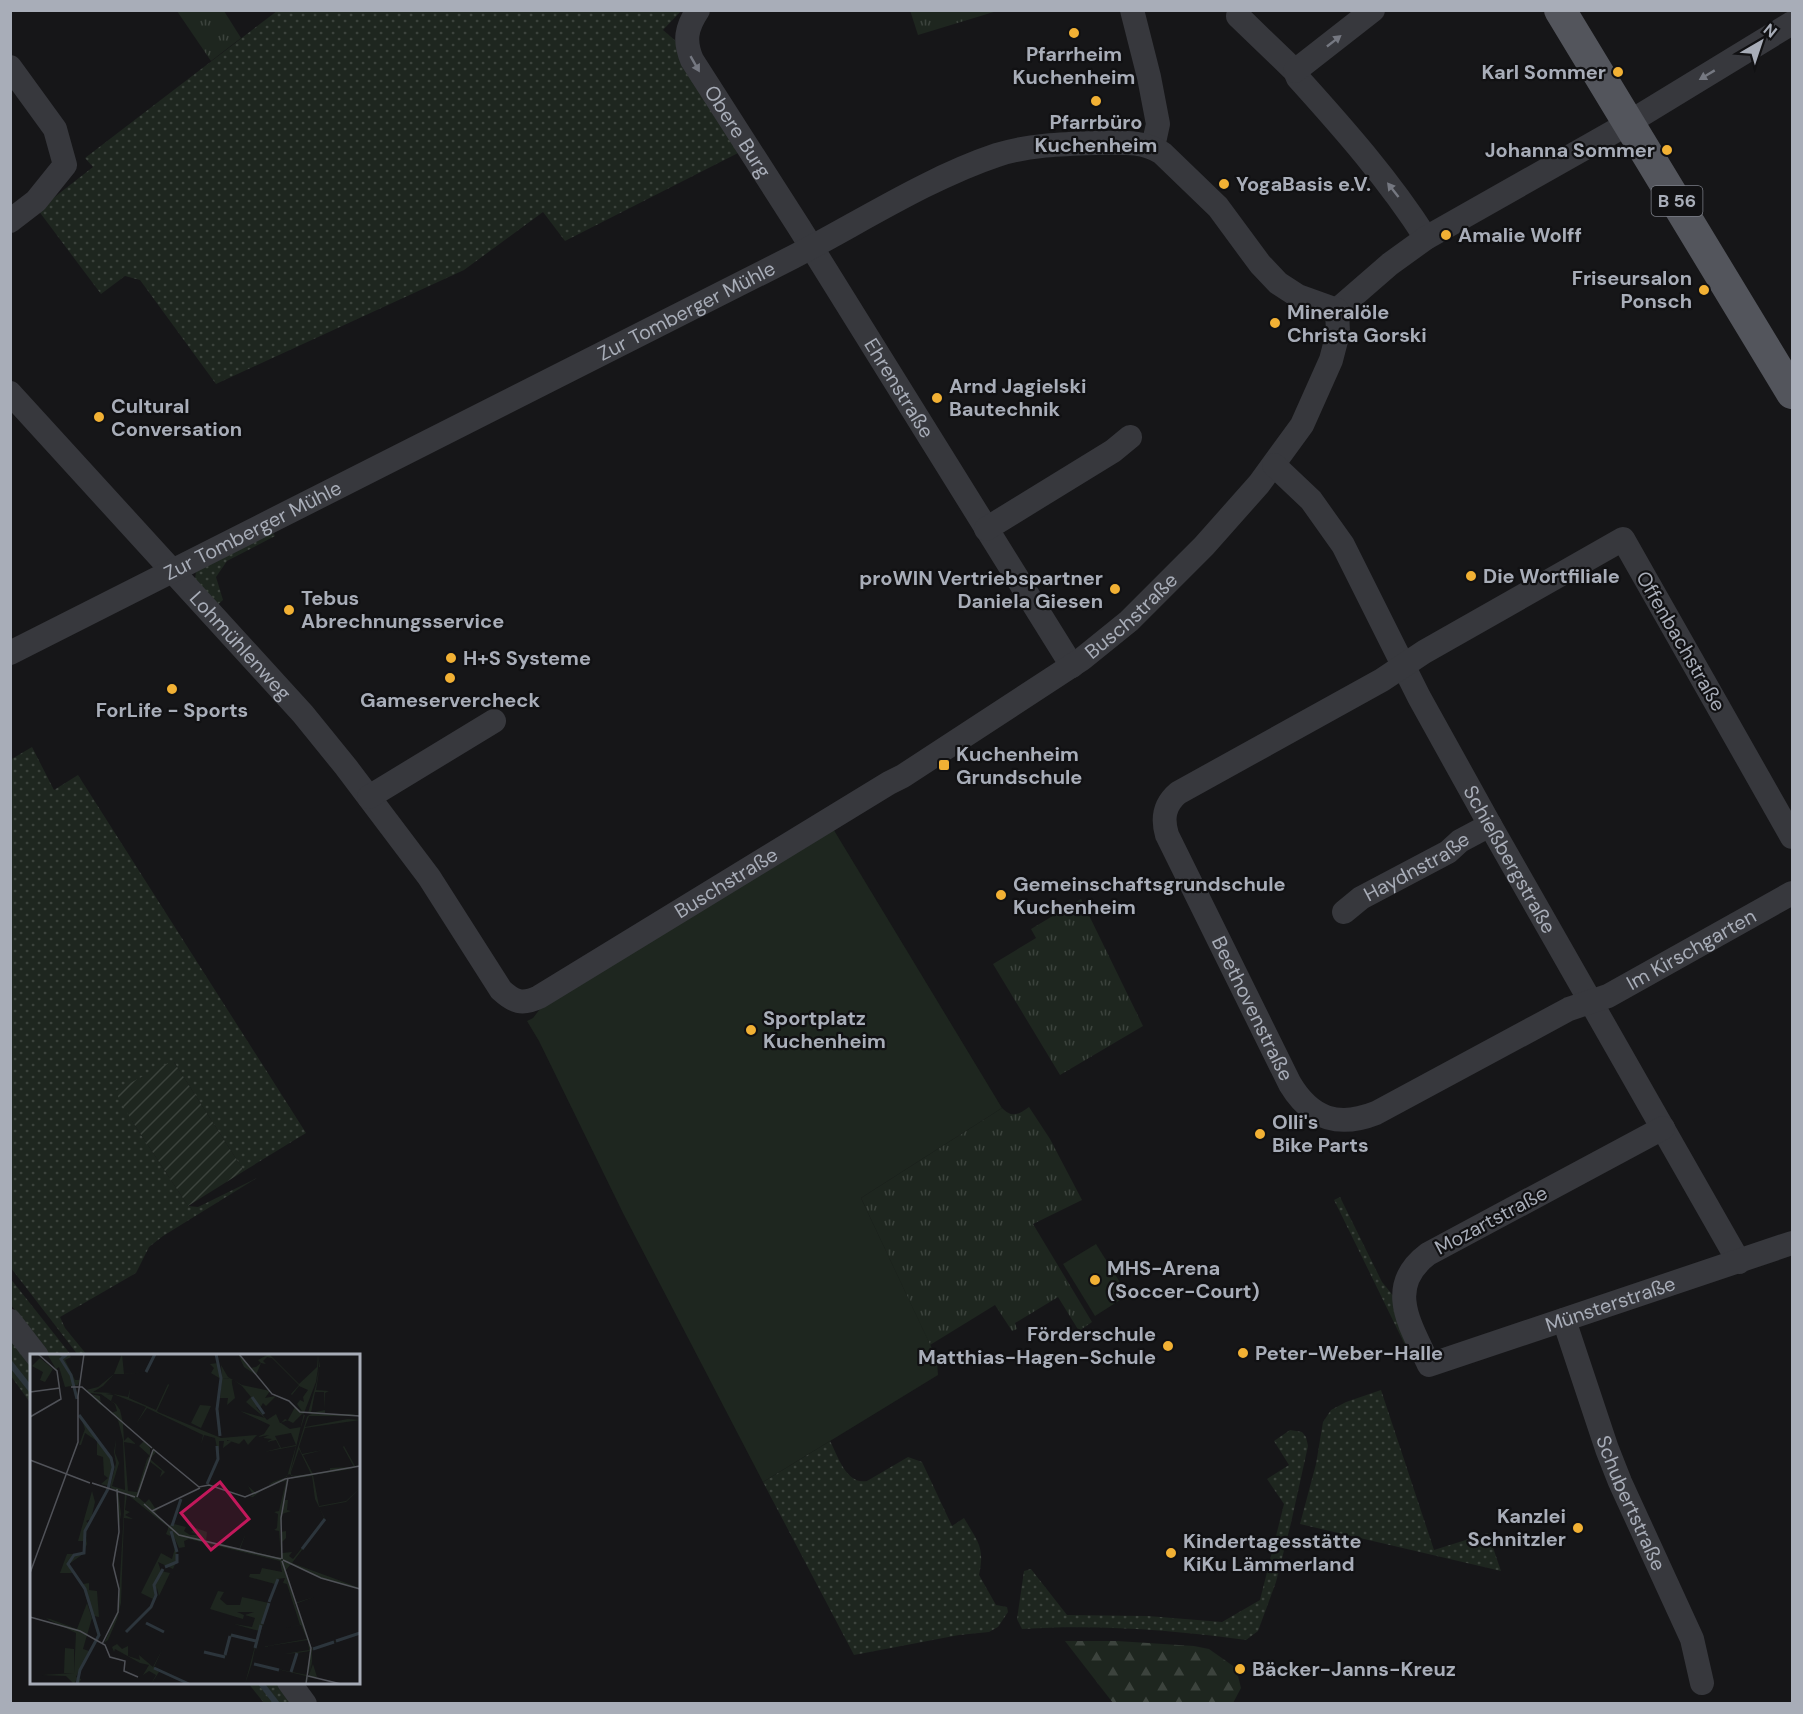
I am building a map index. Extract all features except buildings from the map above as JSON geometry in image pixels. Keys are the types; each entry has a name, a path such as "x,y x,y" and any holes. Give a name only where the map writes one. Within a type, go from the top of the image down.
{"main road":[{"name":"B 56","path":"1560,10 1792,393"}],"street":[{"name":"Obere Burg","path":"698,10 691,21 686,40 692,60 811,248"},
{"path":"1132,10 1158,124 1153,147 1218,207 1260,264 1278,283 1298,297 1337,310 1390,264 1426,238 1629,122 1792,23"},
{"path":"1295,71 1373,10"},
{"path":"1238,16 1295,71 1298,78 1360,148 1406,207 1426,238"},
{"path":"10,67 55,129 65,165 36,201 10,221"},
{"name":"Zur Tomberger Mühle","path":"10,653 811,248 907,196 996,155 1029,148 1070,144 1121,143 1153,147"},
{"name":"Ehrenstraße","path":"811,248 1072,666"},
{"name":"Buschstraße","path":"519,1002 539,997 903,776 1072,666 1129,621 1176,576 1274,465 1302,425 1322,385 1337,343 1337,310"},
{"name":"Lohmühlenweg","path":"10,393 290,699 369,797 429,877 501,990 519,1002"},
{"path":"986,529 1113,451 1130,437"},
{"name":"Schießbergstraße","path":"1274,465 1311,500 1327,520 1365,585 1419,697 1739,1262"},
{"name":"Offenbachstraße","path":"1405,665 1623,539 1792,837"},
{"name":"Beethovenstraße","path":"1405,665 1185,788 1172,798 1164,812 1167,835 1290,1084 1302,1102 1320,1115 1338,1120 1356,1120 1376,1113 1569,1009 1590,1001"},
{"path":"369,797 494,721"},
{"name":"Haydnstraße","path":"1344,912 1360,898 1448,852 1460,841 1490,825"},
{"name":"Im Kirschgarten","path":"1590,1001 1608,996 1792,893"},
{"name":"Mozartstraße","path":"1429,1365 1408,1319 1404,1300 1406,1281 1416,1265 1440,1247 1664,1128"},
{"name":"Münsterstraße","path":"1429,1365 1792,1243"},
{"name":"Schubertstraße","path":"1564,1320 1620,1482 1692,1639 1702,1683"},
{"path":"10,1321 35,1354"},
{"path":"290,1684 305,1704"}],"green space":[{"path":"910,10 997,10 997,11 918,35"},
{"path":"177,11 224,11 241,38 211,61"},
{"path":"277,11 681,11 663,30 677,42 744,150 565,241 543,212 464,270 216,384 140,280 125,276 101,294 38,210 93,167 85,158"},
{"path":"272,530 275,536 227,561 216,577 223,600 216,606 195,580 196,571"},
{"path":"32,747 54,790 78,775 306,1133 244,1171 174,1062 132,1121 188,1206 198,1207 257,1178 163,1236 149,1247 136,1273 60,1317 65,1328 86,1354 77,1354 11,1268 10,760"},
{"path":"832,827 1002,1108 861,1198 937,1359 938,1375 763,1482 623,1213 527,1021 533,1018 543,1005"},
{"path":"1081,899 1143,1026 1060,1075 993,964 1036,938 1031,929"},
{"path":"174,1062 244,1171 188,1206 115,1091"},
{"path":"1029,1107 1050,1139 1082,1200 1033,1224 1092,1322 1079,1331 1058,1297 1015,1323 1017,1329 1012,1331 995,1305 930,1345 861,1198 1002,1108 1015,1114"},
{"path":"1340,1197 1382,1282 1395,1298 1412,1346 1406,1347 1334,1200"},
{"name":"MHS-Arena (Soccer-Court)","path":"1096,1244 1128,1295 1095,1316 1063,1264"},
{"path":"10,1278 70,1354 48,1354 11,1305"},
{"path":"10,1338 30,1364 30,1403 11,1376"},
{"path":"1381,1390 1434,1550 1488,1533 1501,1571 1300,1524 1316,1464 1323,1422 1331,1410 1346,1402"},
{"path":"1290,1430 1302,1432 1308,1446 1276,1582 1258,1631 1246,1640 1135,1629 1079,1627 1022,1629 1017,1619 1024,1571 1031,1569 1067,1615 1148,1616 1222,1622 1260,1600 1284,1504 1267,1479 1289,1465 1274,1441"},
{"path":"830,1441 848,1474 860,1481 867,1481 908,1457 922,1462 952,1526 964,1518 979,1545 981,1565 979,1575 996,1605 1007,1607 1008,1612 998,1627 989,1632 959,1635 854,1655 763,1482"},
{"path":"1065,1641 1117,1641 1209,1649 1236,1668 1241,1688 1233,1703 1113,1703"},
{"path":"249,1684 277,1684 292,1703 264,1703"}],"waterway":[{"path":"10,1363 30,1388"},
{"path":"262,1684 277,1704"}],"place":[{"name":"Pfarrheim Kuchenheim","path":"1074,33"},
{"name":"Karl Sommer","path":"1618,72"},
{"name":"Pfarrbüro Kuchenheim","path":"1096,101"},
{"name":"Johanna Sommer","path":"1667,150"},
{"name":"YogaBasis e.V.","path":"1224,184"},
{"name":"Amalie Wolff","path":"1446,235"},
{"name":"Friseursalon Ponsch","path":"1704,290"},
{"name":"Mineralöle Christa Gorski","path":"1275,323"},
{"name":"Arnd Jagielski Bautechnik","path":"937,398"},
{"name":"Cultural Conversation","path":"99,417"},
{"name":"Die Wortfiliale","path":"1471,576"},
{"name":"proWIN Vertriebspartner Daniela Giesen","path":"1115,589"},
{"name":"Tebus Abrechnungsservice","path":"289,610"},
{"name":"H+S Systeme","path":"451,658"},
{"name":"Gameservercheck","path":"450,678"},
{"name":"ForLife - Sports","path":"172,689"},
{"name":"Kuchenheim Grundschule","path":"944,765"},
{"name":"Gemeinschaftsgrundschule Kuchenheim","path":"1001,895"},
{"name":"Sportplatz Kuchenheim","path":"751,1030"},
{"name":"Olli's Bike Parts","path":"1260,1134"},
{"name":"MHS-Arena (Soccer-Court)","path":"1095,1280"},
{"name":"Förderschule Matthias-Hagen-Schule","path":"1168,1346"},
{"name":"Peter-Weber-Halle","path":"1243,1353"},
{"name":"Kanzlei Schnitzler","path":"1578,1528"},
{"name":"Kindertagesstätte KiKu Lämmerland","path":"1171,1553"},
{"name":"Bäcker-Janns-Kreuz","path":"1240,1669"}]}
